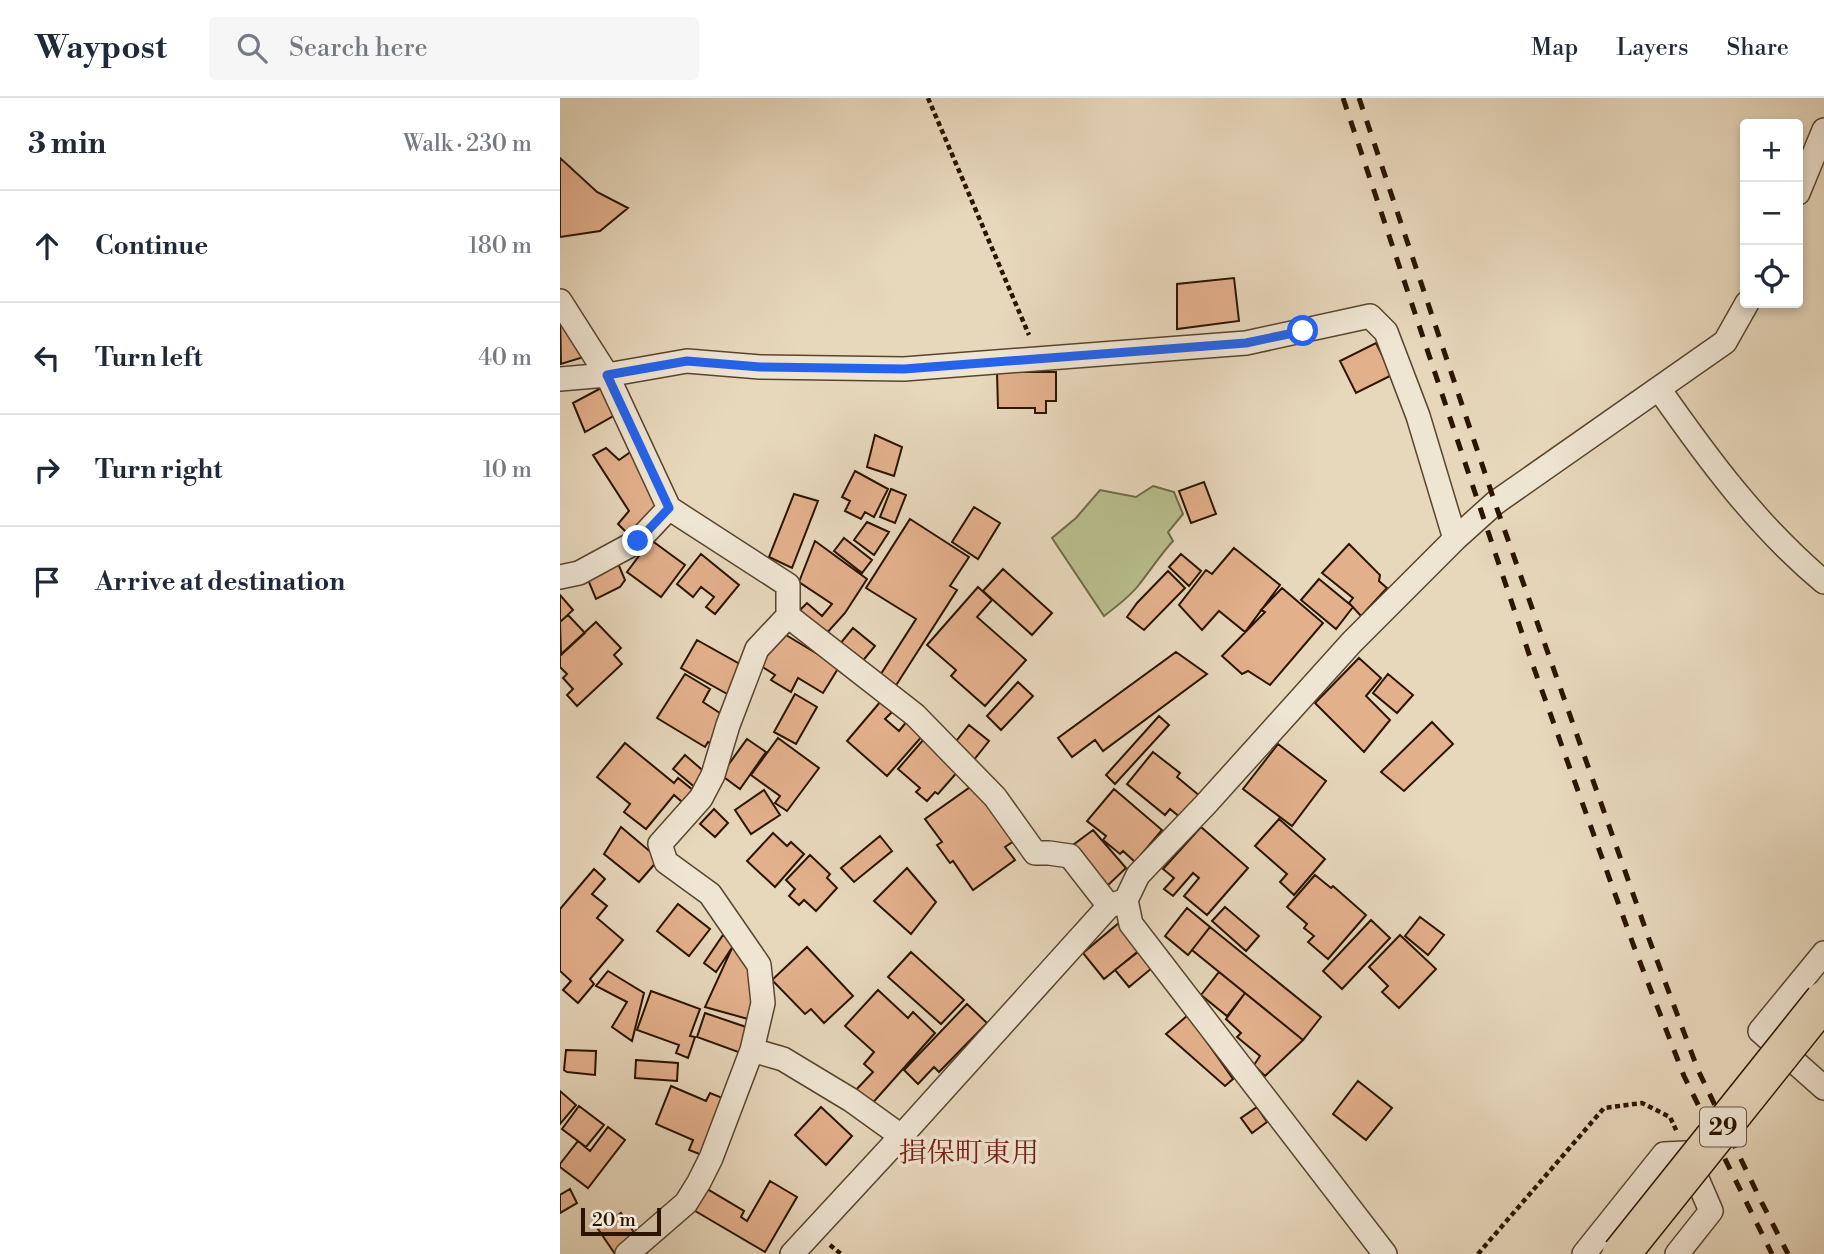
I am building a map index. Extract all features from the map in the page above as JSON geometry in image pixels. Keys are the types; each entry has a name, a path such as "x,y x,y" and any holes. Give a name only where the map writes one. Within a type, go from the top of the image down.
{"main road":[{"name":"29","path":"1621,1254 1824,1000"}],"street":[{"path":"1803,182 1824,130"},
{"path":"560,301 607,375 669,508 788,585 788,616 757,649 728,725 713,775 701,798 660,844 666,862 710,894 759,965 763,1003 752,1050 699,1182 686,1203 627,1254"},
{"path":"792,1254 1118,903 1138,875 1352,642 1495,503 1726,342 1744,308"},
{"path":"560,379 607,375 687,361 760,367 904,369 1246,343 1370,316 1385,332 1418,416 1455,540"},
{"path":"1659,389 1738,496 1800,562 1824,582"},
{"path":"560,577 579,573 638,541 669,508"},
{"path":"788,616 915,715 995,797 1035,853 1070,856 1118,903 1131,924 1385,1254"},
{"path":"1823,1085 1760,1031 1824,953"},
{"path":"752,1050 783,1059 851,1100 901,1136"},
{"path":"1584,1254 1664,1154 1686,1153 1711,1211 1677,1254"}],"path":[{"path":"928,98 1039,358"},
{"path":"1478,1254 1604,1108 1642,1103 1670,1117 1686,1153"}],"green space":[{"path":"1153,486 1174,492 1183,514 1168,532 1173,541 1134,590 1104,616 1052,538 1076,518 1100,490 1136,497"}],"building":[{"path":"560,158 597,192 628,208 600,231 560,237"},
{"path":"1234,278 1239,321 1177,329 1177,284"},
{"path":"560,311 587,356 561,364"},
{"path":"1376,343 1392,375 1356,393 1340,361"},
{"path":"997,372 1056,372 1056,401 1046,401 1046,413 1035,413 1035,408 998,408"},
{"path":"603,387 615,415 585,432 573,403"},
{"path":"875,435 902,447 894,476 867,467"},
{"path":"606,448 619,460 632,451 663,506 632,538 618,524 629,511 593,455"},
{"path":"855,471 888,489 874,517 865,512 861,519 845,511 850,501 842,497"},
{"path":"1204,482 1216,514 1191,523 1179,491"},
{"path":"891,489 906,495 895,523 880,517"},
{"path":"794,494 818,501 792,568 769,557"},
{"path":"974,507 1000,523 978,559 952,542"},
{"path":"910,519 969,557 950,586 957,590 895,687 879,677 916,619 866,588"},
{"path":"867,522 889,532 874,555 854,540"},
{"path":"844,538 872,560 862,573 834,551"},
{"path":"651,540 685,565 661,597 627,572"},
{"path":"815,541 867,579 845,613 825,635 798,612 807,603 822,616 832,604 799,582"},
{"path":"1349,544 1380,575 1379,581 1387,588 1361,616 1349,603 1353,598 1322,573"},
{"path":"1234,548 1280,585 1245,632 1219,611 1202,630 1179,605 1206,570 1212,574"},
{"path":"701,554 739,585 715,614 706,607 714,597 701,587 693,597 677,584"},
{"path":"1181,554 1201,571 1189,586 1169,567"},
{"path":"617,561 625,580 620,587 596,599 586,575"},
{"path":"1003,569 1052,613 1032,635 983,591"},
{"path":"1168,571 1185,588 1144,630 1127,617"},
{"path":"1319,579 1353,607 1336,629 1301,600"},
{"path":"978,587 992,600 977,617 1026,660 985,706 951,676 956,670 927,645"},
{"path":"1282,588 1323,623 1270,685 1248,671 1242,674 1222,656 1265,612 1261,610"},
{"path":"560,595 573,610 560,622"},
{"path":"568,615 585,633 561,655 560,622"},
{"path":"596,622 621,648 614,655 622,664 577,706 567,695 573,689 563,678 567,674 560,667 560,655"},
{"path":"853,628 875,646 861,663 839,645"},
{"path":"781,632 839,667 823,693 798,678 791,692 771,680 775,675 761,666"},
{"path":"697,640 745,667 729,695 681,668"},
{"path":"1176,652 1207,674 1103,751 1095,740 1072,757 1058,738"},
{"path":"1359,658 1381,678 1366,696 1390,720 1364,752 1315,703"},
{"path":"685,674 710,689 703,702 726,717 705,747 657,718"},
{"path":"1388,674 1413,695 1397,713 1373,693"},
{"path":"1018,682 1033,696 1001,730 987,716"},
{"path":"795,694 817,707 796,744 774,732"},
{"path":"881,701 893,711 885,719 899,731 908,720 924,734 887,776 847,741"},
{"path":"1159,716 1169,725 1115,784 1106,775"},
{"path":"1432,722 1453,744 1404,791 1381,772"},
{"path":"969,725 989,741 973,761 953,745"},
{"path":"778,738 819,768 787,811 775,803 780,796 751,775"},
{"path":"747,739 766,752 740,789 721,775"},
{"path":"924,739 960,769 938,794 935,792 927,801 916,792 920,788 898,769"},
{"path":"625,743 674,783 678,778 699,795 689,808 674,795 646,829 624,812 630,804 597,777"},
{"path":"1278,744 1326,781 1292,826 1243,789"},
{"path":"1153,752 1180,773 1177,777 1200,796 1181,818 1170,809 1165,815 1127,784"},
{"path":"685,755 708,775 697,789 673,769"},
{"path":"976,783 1017,839 1005,847 1015,860 973,890 953,861 950,863 937,845 942,842 925,819"},
{"path":"1114,789 1162,830 1135,862 1123,851 1120,854 1103,840 1106,836 1087,821"},
{"path":"764,790 780,815 751,834 735,810"},
{"path":"714,809 728,823 715,837 700,824"},
{"path":"1279,819 1325,859 1294,895 1280,882 1287,874 1255,846"},
{"path":"621,827 659,859 639,882 604,854"},
{"path":"1201,827 1248,868 1207,915 1184,896 1199,878 1193,873 1173,896 1164,889 1174,878 1163,869"},
{"path":"1093,830 1126,868 1106,887 1073,845"},
{"path":"773,833 787,846 791,842 804,854 775,887 747,861"},
{"path":"880,836 892,851 854,882 841,868"},
{"path":"810,855 830,874 827,878 837,888 816,911 804,900 799,905 789,896 795,889 786,880"},
{"path":"907,868 936,902 911,934 874,901"},
{"path":"594,869 605,879 592,894 607,906 597,918 623,940 590,979 594,984 578,1003 563,990 571,981 560,971 560,909"},
{"path":"1315,875 1331,888 1333,886 1366,915 1328,959 1308,942 1314,936 1304,928 1307,924 1287,907"},
{"path":"678,904 710,929 689,956 657,931"},
{"path":"1225,907 1259,936 1246,951 1212,921"},
{"path":"1187,908 1210,927 1188,955 1165,936"},
{"path":"1420,917 1444,935 1428,955 1405,936"},
{"path":"1371,920 1390,938 1342,989 1323,971"},
{"path":"1120,922 1142,948 1104,979 1083,953"},
{"path":"1210,927 1321,1017 1303,1040 1192,950"},
{"path":"723,935 735,943 716,972 704,963"},
{"path":"1400,935 1436,969 1399,1008 1382,992 1388,986 1369,967"},
{"path":"807,947 853,996 824,1023 811,1009 805,1014 772,980"},
{"path":"732,948 749,955 760,990 748,1019 705,1007"},
{"path":"911,952 964,1000 941,1024 888,977"},
{"path":"1138,952 1152,968 1129,987 1115,970"},
{"path":"608,971 644,993 632,1041 612,1027 627,1002 596,986"},
{"path":"1219,972 1245,993 1227,1016 1201,995"},
{"path":"878,990 908,1018 913,1012 935,1033 869,1107 853,1093 873,1072 864,1064 874,1052 845,1026"},
{"path":"651,991 700,1009 690,1036 695,1037 688,1058 676,1053 679,1045 637,1030"},
{"path":"1245,993 1303,1040 1265,1076 1254,1065 1260,1056 1237,1037 1241,1033 1226,1019"},
{"path":"967,1004 987,1023 939,1072 934,1067 918,1084 904,1070"},
{"path":"705,1013 749,1028 741,1053 697,1037"},
{"path":"1188,1015 1233,1079 1225,1086 1166,1034"},
{"path":"566,1050 596,1051 595,1075 564,1070"},
{"path":"636,1060 678,1063 677,1081 635,1078"},
{"path":"1358,1081 1392,1108 1366,1140 1333,1114"},
{"path":"671,1086 706,1101 710,1093 730,1101 707,1157 689,1150 693,1140 656,1124"},
{"path":"560,1091 576,1105 560,1124"},
{"path":"579,1106 604,1125 586,1147 562,1129"},
{"path":"821,1107 852,1136 826,1165 795,1135"},
{"path":"1257,1107 1267,1122 1252,1133 1241,1118"},
{"path":"608,1127 625,1140 588,1188 560,1167 560,1164 578,1141 590,1151"},
{"path":"770,1181 797,1197 765,1252 690,1208 702,1186 744,1211 741,1217 747,1221"},
{"path":"570,1189 577,1203 560,1213 560,1195"},
{"path":"621,1213 639,1240 615,1254 598,1229"}],"railway":[{"path":"1343,98 1531,660 1633,944 1684,1076 1772,1254"},
{"path":"1359,98 1495,503 1649,939 1698,1070 1788,1254"}],"district":[{"name":"揖保町東用","path":"969,1152"}],"route":[{"path":"638,541 669,508 607,375 687,361 760,367 904,369 1246,343 1303,331"}]}
